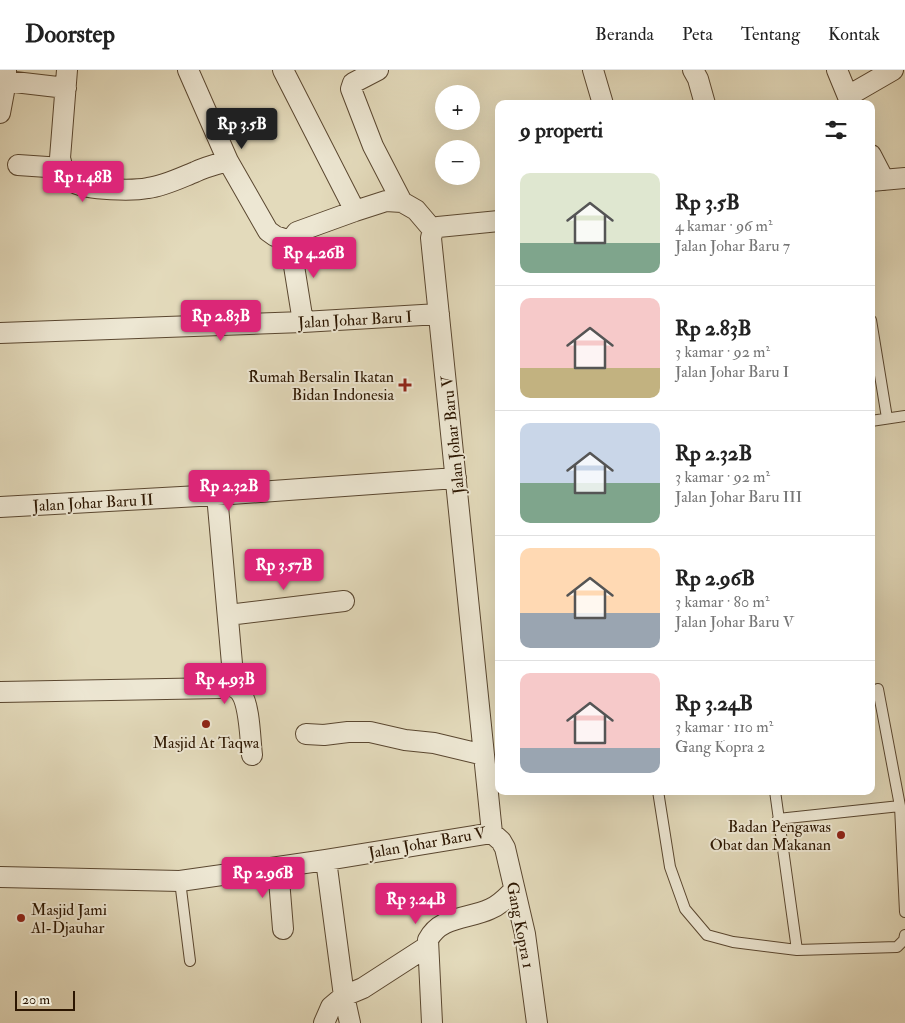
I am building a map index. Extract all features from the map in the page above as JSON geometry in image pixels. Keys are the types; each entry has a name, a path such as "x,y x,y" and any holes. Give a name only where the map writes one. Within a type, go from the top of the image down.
{"street":[{"path":"188,70 228,161 268,231 275,236 290,241"},
{"path":"283,70 355,211"},
{"path":"378,70 353,83 351,89 373,146 402,202"},
{"path":"593,70 602,100"},
{"path":"693,70 698,79 704,100"},
{"path":"837,70 849,100 893,70"},
{"path":"0,113 6,75 66,79 60,158 66,175 74,182 83,186 124,190 148,188 228,161"},
{"path":"18,165 62,168"},
{"path":"877,181 905,178"},
{"path":"303,322 290,241 297,232 386,202 402,202 416,210 433,230 495,221"},
{"name":"Jalan Johar Baru V","path":"0,877 180,881 492,833 431,238 433,230"},
{"name":"Jalan Johar Baru I","path":"0,333 303,322 439,314"},
{"name":"Jalan Johar Baru II","path":"0,507 217,495 456,478"},
{"path":"0,692 221,688 228,685 232,681 233,675 217,495"},
{"path":"228,615 344,601"},
{"path":"228,685 236,688 244,698 247,708 252,755"},
{"path":"306,734 324,735 370,732 405,740 434,743 484,755"},
{"name":"Gang Kopra 1","path":"492,833 501,841 505,848 519,907 525,934 536,1023"},
{"path":"326,860 344,996 350,1023"},
{"path":"278,867 283,929"},
{"path":"432,1023 428,940 432,932 452,920 488,910 500,904 514,890"},
{"path":"324,1023 331,1007 344,996 363,988 428,946"}],"lane":[{"path":"875,344 887,418"},
{"path":"875,420 905,416"},
{"path":"878,689 901,790 900,806 903,819 905,912"},
{"path":"659,795 670,867 685,909 707,934 733,942 797,950 897,947 904,940 905,935"},
{"path":"775,795 797,950"},
{"path":"778,819 900,806"},
{"path":"180,881 190,961"}],"place":[{"name":"Rumah Bersalin Ikatan Bidan Indonesia","path":"405,385"},
{"name":"Masjid At Taqwa","path":"206,724"},
{"name":"Badan Pengawas Obat dan Makanan","path":"841,835"},
{"name":"Masjid Jami Al-Djauhar","path":"21,918"}]}
